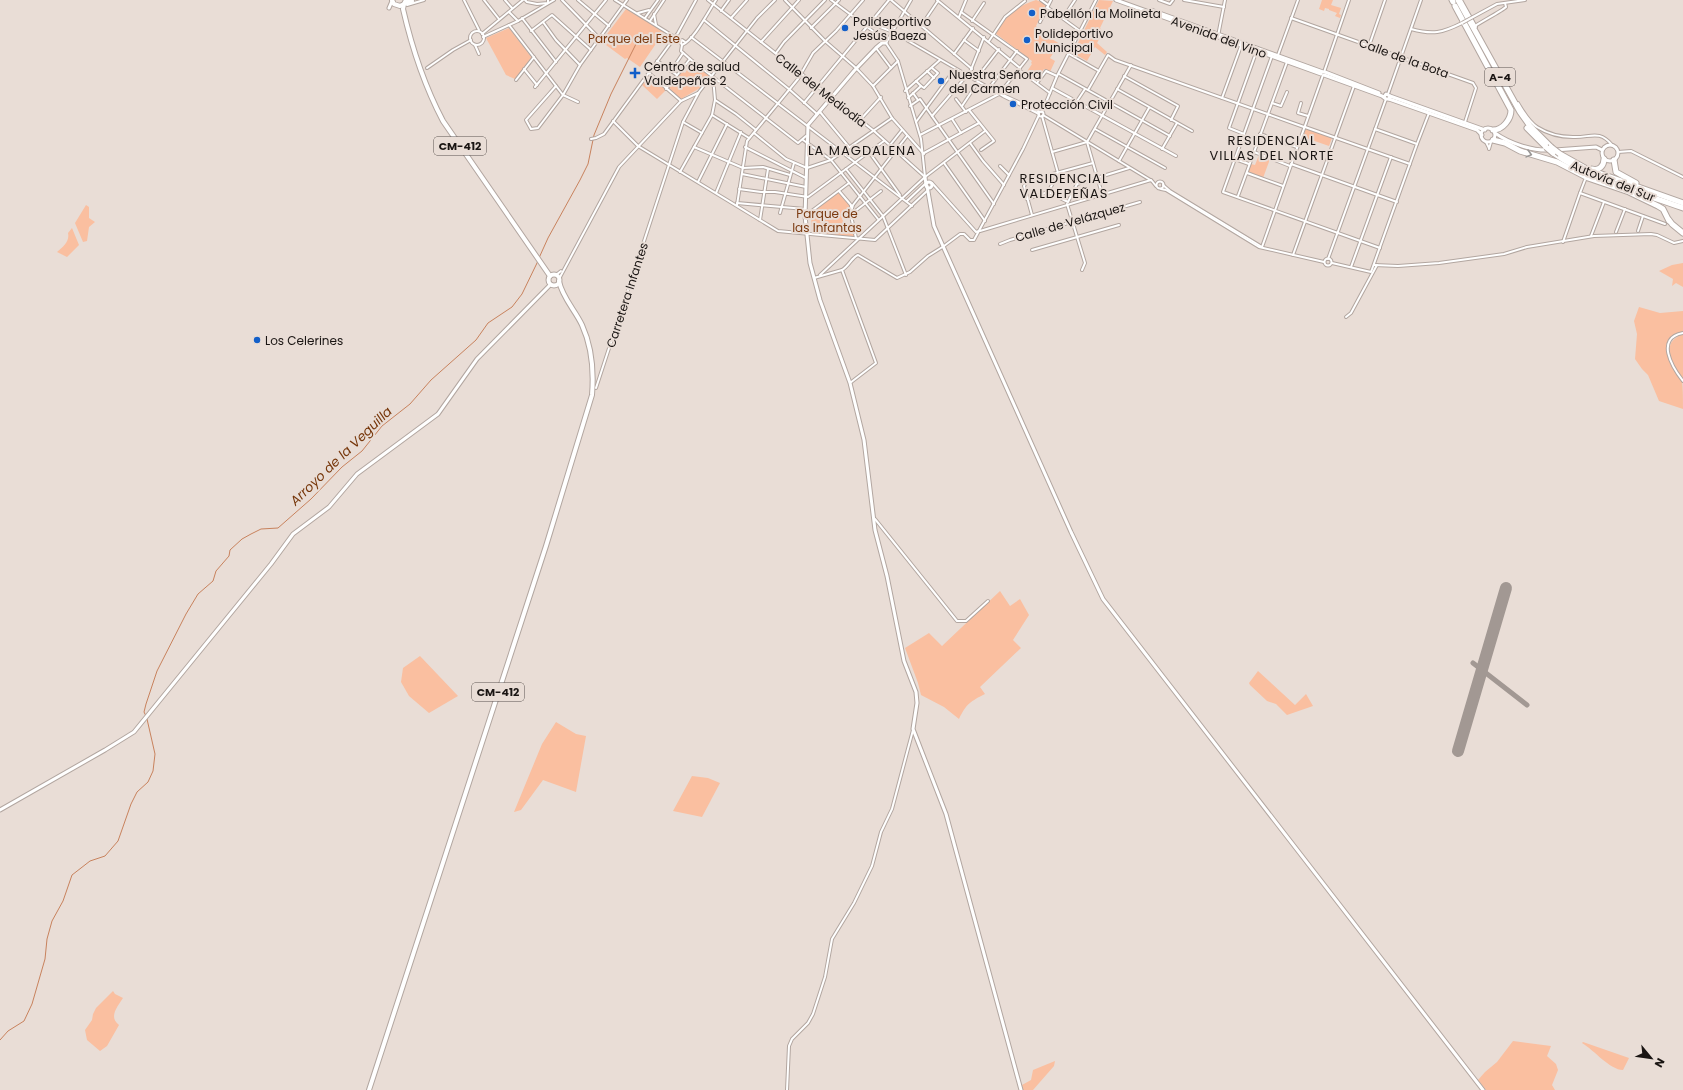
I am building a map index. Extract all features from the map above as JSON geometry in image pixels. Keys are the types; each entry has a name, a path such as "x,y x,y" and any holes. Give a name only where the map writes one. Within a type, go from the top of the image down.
{"highway":[{"path":"1456,1 1511,110 1511,114 1507,122 1494,132"},
{"name":"A-4","path":"1456,1 1517,114 1527,128 1548,147"},
{"path":"1493,140 1505,142 1520,151 1557,162 1588,178 1629,192 1663,209 1667,223"},
{"name":"Autovía del Sur","path":"1548,147 1553,153 1568,163 1588,173 1683,208"},
{"name":"Autovía del Sur","path":"1548,147 1596,172 1683,203"},
{"path":"1560,154 1593,170 1603,166 1604,159"},
{"path":"1614,160 1616,172 1624,178 1683,203"},
{"name":"A-4","path":"1622,186 1662,204 1665,209 1667,223 1683,232"}],"main road":[{"name":"CM-412","path":"369,1090 543,553 592,396 593,372 589,345 582,325 563,294 555,277 545,268 442,121 418,64 401,9 392,0"},
{"path":"397,6 409,2"},
{"name":"CM-412","path":"406,23 403,9 409,2"},
{"path":"552,285 555,277"},
{"name":"CM-412","path":"555,277 548,280 563,294"}],"street":[{"path":"409,2 424,0"},
{"path":"464,0 479,32 483,36"},
{"path":"484,0 500,19"},
{"path":"505,0 512,9"},
{"path":"475,45 478,46 483,44 483,36 500,19 524,0 537,4 554,0"},
{"path":"535,0 537,4"},
{"path":"562,0 600,38"},
{"path":"578,0 609,26"},
{"path":"524,69 536,86 606,0"},
{"path":"615,0 676,36 681,41 681,49 683,53 798,143 806,136"},
{"path":"556,86 526,120 531,130 538,128 563,95 580,64 627,0"},
{"path":"645,18 658,0"},
{"path":"650,21 664,0"},
{"path":"592,139 604,134 676,36 696,0"},
{"name":"Calle del Mediodía","path":"708,0 874,131 926,177 931,185 937,188 976,232 979,231"},
{"path":"682,44 684,44 692,36 716,0"},
{"path":"721,10 729,0"},
{"path":"731,18 747,0"},
{"path":"555,277 566,265 619,167 681,101 699,92 757,18 775,0"},
{"path":"785,0 811,28 856,68 873,86 881,97 892,118 924,153"},
{"path":"761,42 799,0"},
{"path":"776,54 784,42 824,0"},
{"path":"831,0 868,26 886,43 898,61 905,91 916,122 924,153 926,185 934,226 1071,532 1103,599 1484,1090"},
{"path":"811,28 839,0"},
{"path":"737,204 745,147 749,138 790,90 813,53 851,15 863,0"},
{"path":"804,103 890,0 972,69"},
{"path":"787,1090 789,1046 792,1040 808,1023 813,1014 825,977 832,939 854,903 872,866 881,832 892,809 913,729 917,703 916,692 904,661 874,518 864,440 850,383 820,300 810,263 805,216 807,168 806,136 808,125 856,68 882,43 886,43 911,0"},
{"path":"921,26 938,0 999,49 1020,69 1050,93"},
{"path":"959,17 966,0"},
{"path":"989,41 992,34 1005,17 1026,0"},
{"path":"1041,0 1080,31"},
{"path":"1040,22 1050,0"},
{"path":"1063,18 1075,0"},
{"path":"814,278 820,275 842,270 848,266 858,254 897,278 906,275 928,256 962,233 972,240 985,221 1041,114 1058,75 1096,0"},
{"name":"Avenida del Vino","path":"1116,0 1277,57 1287,62 1323,73 1354,86 1387,96 1429,113 1485,130"},
{"name":"Avenida del Vino","path":"1122,0 1218,36"},
{"path":"1159,0 1171,4 1173,0"},
{"path":"1184,0 1224,7"},
{"path":"1218,36 1225,0"},
{"path":"1277,57 1298,0"},
{"path":"1262,247 1349,0"},
{"path":"1369,46 1385,0"},
{"path":"1324,262 1328,259 1338,233 1421,0"},
{"path":"1411,29 1422,32 1439,33 1462,23 1488,8 1504,2 1525,0"},
{"path":"1456,1 1475,26 1508,87 1532,122 1546,132 1557,136 1574,138 1596,135 1608,140 1616,148 1618,152 1617,157 1614,160 1609,161 1604,159 1602,150"},
{"path":"483,36 518,21 548,2"},
{"path":"1475,26 1488,17 1504,10 1506,7 1504,2"},
{"path":"972,21 984,3"},
{"path":"638,13 650,10"},
{"path":"509,12 518,21"},
{"path":"920,136 999,94 1027,59 961,12"},
{"path":"654,14 656,25"},
{"path":"531,31 552,15 591,50"},
{"path":"522,18 556,62"},
{"name":"Calle de la Bota","path":"1291,18 1475,84 1476,91 1464,124"},
{"path":"704,20 817,114"},
{"path":"543,22 566,50 580,64"},
{"path":"509,25 563,95 578,102"},
{"path":"868,26 875,25 893,32 999,94 1003,94 1041,114 1152,181 1156,186 1166,190 1262,247 1324,262 1328,266 1332,263"},
{"path":"954,54 973,28"},
{"path":"479,32 476,30 472,31 470,36 479,54"},
{"path":"692,36 912,206"},
{"path":"932,116 972,69 984,37"},
{"path":"427,68 453,50 471,40"},
{"path":"681,41 684,40 685,42"},
{"path":"964,40 979,51"},
{"path":"1222,98 1241,44"},
{"path":"876,48 891,68"},
{"path":"975,80 999,49"},
{"path":"1244,134 1229,128 1257,50"},
{"name":"Avenida del Vino","path":"1257,50 1464,124 1477,130 1482,135"},
{"path":"989,88 1017,51"},
{"path":"671,71 683,53"},
{"path":"1069,54 1099,71"},
{"path":"1077,102 1099,71 1108,55 1131,65 1238,104 1410,164"},
{"path":"1272,56 1223,192 1380,248"},
{"path":"516,80 534,57"},
{"path":"666,89 690,59"},
{"path":"905,91 940,60"},
{"path":"657,61 677,75"},
{"path":"873,86 898,61"},
{"path":"1238,197 1287,62"},
{"path":"1052,152 1087,142 1131,65"},
{"path":"916,81 924,88 938,73 932,68"},
{"path":"916,122 955,69"},
{"path":"927,71 934,78"},
{"path":"1037,83 1046,71 1058,75 1170,136"},
{"path":"648,73 681,101"},
{"path":"1124,76 1178,106 1171,120"},
{"path":"680,172 712,115 715,100 715,79"},
{"path":"962,106 978,82"},
{"path":"911,86 916,91"},
{"path":"908,98 921,86"},
{"path":"1293,255 1354,86"},
{"path":"1052,88 1176,156"},
{"path":"1117,89 1192,131"},
{"name":"Carretera Infantes","path":"596,388 668,165 683,122 699,92"},
{"path":"1272,103 1281,106 1286,92"},
{"path":"913,93 926,107 994,204"},
{"path":"859,120 881,97"},
{"path":"910,106 919,99"},
{"path":"956,99 966,112"},
{"path":"715,100 756,130"},
{"path":"1302,103 1298,113 1308,116"},
{"path":"1119,161 1149,107"},
{"path":"969,110 994,141 981,150"},
{"path":"820,112 849,147"},
{"path":"1328,259 1332,263 1371,272 1429,113"},
{"path":"1027,199 1048,192 1058,173 1041,114"},
{"path":"712,115 749,138"},
{"path":"754,133 786,159 807,168 830,160 892,118"},
{"path":"951,119 962,133"},
{"path":"613,121 638,146 668,165 737,204 778,231 875,240 927,192 931,185 928,183 907,201"},
{"path":"683,122 702,133"},
{"path":"924,153 980,123"},
{"path":"1162,149 1177,123"},
{"path":"698,182 728,124"},
{"path":"1095,128 1166,168"},
{"path":"1375,128 1417,144"},
{"path":"890,145 902,130"},
{"path":"1494,132 1493,140 1489,149 1482,135 1485,130 1494,132 1502,138 1540,150 1593,147 1602,150"},
{"path":"820,275 902,197 944,162 985,131"},
{"path":"716,193 741,132"},
{"path":"1260,134 1297,147"},
{"path":"851,212 853,205 907,136"},
{"path":"1486,142 1502,138"},
{"path":"802,140 807,142 830,160 878,219"},
{"path":"739,189 808,196 884,141"},
{"path":"1087,142 1102,194"},
{"path":"970,143 983,161 1004,184"},
{"path":"1602,150 1607,145 1612,145"},
{"path":"694,146 743,168 763,167 790,175"},
{"path":"745,147 806,178"},
{"path":"1618,152 1631,151 1683,177"},
{"path":"869,152 902,197"},
{"path":"1254,152 1397,202"},
{"path":"1351,267 1391,157"},
{"path":"1235,159 1249,164"},
{"path":"944,162 985,221"},
{"path":"1032,215 1024,186 1027,181 1093,162"},
{"path":"780,213 794,163"},
{"path":"1000,166 1009,175"},
{"path":"1067,204 1077,184 1130,168"},
{"path":"760,220 768,169"},
{"path":"846,169 882,216 906,275"},
{"path":"1247,172 1283,186"},
{"path":"1058,173 1077,184"},
{"path":"742,174 806,187"},
{"path":"1562,242 1585,180"},
{"path":"979,231 1067,204 1152,181 1162,183 1172,193 1262,247"},
{"path":"1156,186 1159,182"},
{"path":"805,216 850,183"},
{"path":"1161,189 1163,185"},
{"path":"839,191 850,205 857,239"},
{"path":"851,212 854,212 881,191"},
{"path":"1048,192 1067,204 1085,263 1082,270"},
{"path":"1580,193 1624,210 1667,223"},
{"name":"Calle de Velázquez","path":"1000,244 1072,221 1140,202"},
{"path":"1591,236 1604,202"},
{"path":"737,204 805,209"},
{"path":"1616,232 1624,210"},
{"path":"1638,231 1643,216"},
{"path":"1032,250 1119,225"},
{"path":"1683,232 1683,237"},
{"path":"1374,265 1398,266 1439,263 1504,254 1527,247 1591,236 1651,234 1657,235 1674,243 1683,241"},
{"path":"555,277 566,265"},
{"path":"1346,317 1351,313 1377,265"},
{"path":"842,270 876,363 850,383"},
{"path":"0,810 106,750 134,732 271,564 293,534 330,507 357,474 438,414 477,358 552,285"},
{"path":"1683,333 1672,338 1667,349 1669,360 1683,381"},
{"path":"874,518 957,621 966,621 988,601"},
{"path":"913,729 946,814 1021,1090"}],"green space":[{"name":"Polideportivo Municipal","path":"1036,0 1047,4 1036,26 1042,33 1060,44 1058,49 1056,49 1050,58 1055,61 1050,72 1044,69 1036,80 1026,73 1032,64 1032,61 995,33 1012,12 1029,2"},
{"path":"1099,0 1113,1 1100,28 1103,32 1097,43 1107,52 1105,55 1095,47 1087,61 1073,53"},
{"path":"1322,0 1333,0 1331,5 1341,8 1339,14 1341,15 1340,18 1335,16 1337,13 1329,9 1325,8 1324,11 1319,9"},
{"name":"Parque del Este","path":"626,9 647,20 664,32 640,67 627,58 625,59 606,45 612,37 607,34"},
{"path":"509,28 532,58 515,79 506,75 486,38"},
{"path":"691,61 710,76 700,88 681,99 668,88 682,71 685,73 691,64"},
{"path":"649,75 666,90 657,99 642,85"},
{"path":"1306,128 1332,138 1329,146 1303,137"},
{"path":"1259,155 1270,159 1263,178 1248,172 1251,164 1255,165"},
{"name":"Parque de las Infantas","path":"839,192 850,206 842,219 845,224 852,225 855,237 812,233 811,213"},
{"path":"86,205 89,207 89,218 95,222 89,227 87,241 83,242 75,223"},
{"path":"72,228 79,245 67,257 57,252 66,244 68,233"},
{"path":"1683,263 1683,287 1676,283 1672,286 1673,279 1659,271 1672,265"},
{"path":"1639,307 1660,313 1683,311 1683,332 1668,340 1667,347 1670,361 1682,381 1683,409 1659,401 1648,375 1635,359 1637,334 1634,321"},
{"path":"1683,334 1683,379 1671,361 1669,349 1671,343"},
{"path":"1000,591 1010,606 1020,599 1029,615 1013,640 1021,648 980,687 985,694 969,704 959,719 944,707 921,695 905,648 929,633 942,646"},
{"path":"420,656 458,696 429,713 409,696 401,682 403,668"},
{"path":"1258,671 1295,705 1306,694 1313,706 1287,715 1276,704 1267,701 1250,685 1249,683"},
{"path":"556,722 576,734 586,736 576,792 543,780 521,810 514,812 542,744"},
{"path":"692,776 708,778 720,783 702,817 673,811"},
{"path":"113,991 115,994 123,998 114,1015 114,1019 119,1025 107,1046 100,1051 87,1040 85,1030 92,1020 96,1008"},
{"path":"1513,1041 1551,1046 1547,1056 1556,1064 1558,1070 1552,1085 1555,1090 1486,1090 1478,1080 1497,1062"},
{"path":"1583,1042 1629,1058 1623,1070 1613,1067 1607,1063 1582,1043"},
{"path":"1055,1061 1054,1066 1033,1090 1023,1090 1022,1085 1031,1080 1033,1070"}],"waterway":[{"name":"Arroyo de la Veguilla","path":"539,258 548,238 588,164 594,135 611,94 639,38"},
{"name":"Arroyo de la Veguilla","path":"146,716 144,712 157,671 198,594 213,581 216,571 229,556 230,550 242,539 261,529 278,528 311,499 342,467 362,451 382,426 410,404 431,380 476,340 488,323 512,307 522,294 538,261"},
{"name":"Arroyo de la Veguilla","path":"0,1040 8,1031 24,1021 32,1004 45,959 47,939 52,921 63,901 72,875 90,861 105,856 118,841 131,804 137,792 148,782 153,771 155,754 147,719"}],"taxiway":[{"path":"1473,663 1527,705"}],"runway":[{"path":"1458,751 1506,588"}],"place":[{"name":"Pabellón la Molineta","path":"1032,13"},
{"name":"Polideportivo Jesús Baeza","path":"845,28"},
{"name":"Polideportivo Municipal","path":"1027,40"},
{"name":"Centro de salud Valdepeñas 2","path":"635,73"},
{"name":"Nuestra Señora del Carmen","path":"941,81"},
{"name":"Protección Civil","path":"1013,104"},
{"name":"Los Celerines","path":"257,340"}],"district":[{"name":"RESIDENCIAL VILLAS DEL NORTE","path":"1272,148"},
{"name":"LA MAGDALENA","path":"862,150"},
{"name":"RESIDENCIAL VALDEPEÑAS","path":"1064,186"}]}
